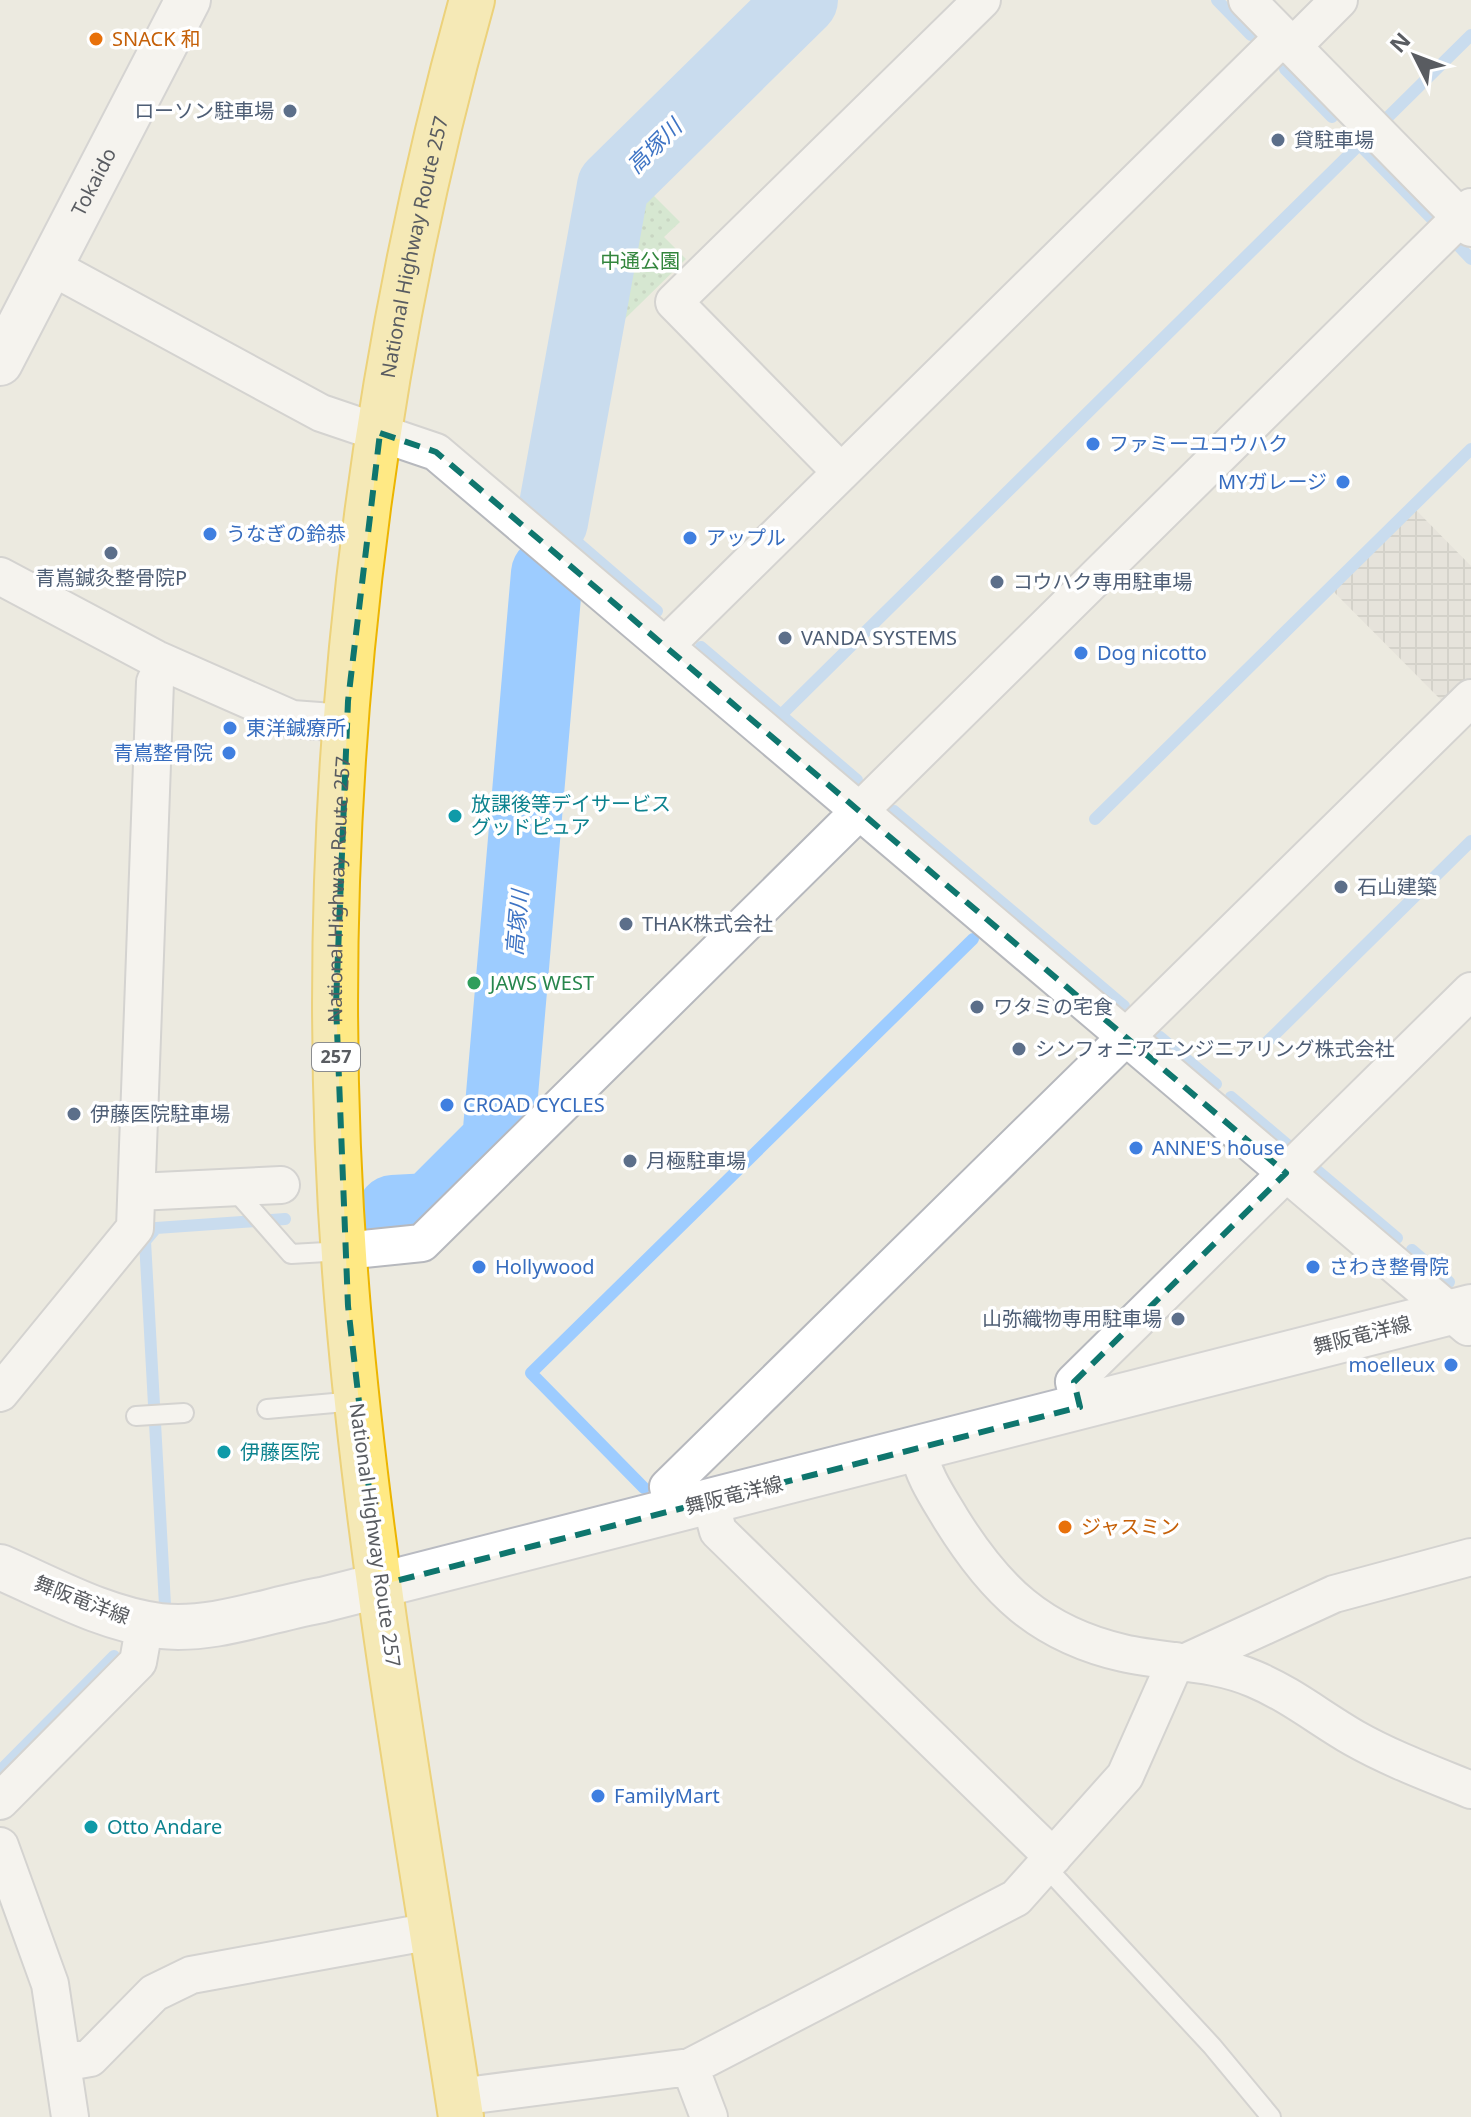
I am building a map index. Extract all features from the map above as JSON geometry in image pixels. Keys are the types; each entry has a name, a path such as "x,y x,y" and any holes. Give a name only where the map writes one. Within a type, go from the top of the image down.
{"highway":[{"name":"National Highway Route 257","path":"459,2107 380,1585 356,1401 344,1251 336,1004 338,874 346,723 364,544 402,301 422,203 472,0"}],"main road":[{"name":"Tokaido","path":"3,350 188,0"},
{"name":"舞阪竜洋線","path":"0,1567 128,1620 162,1626 208,1624 380,1585 1080,1407 1464,1316"}],"street":[{"path":"841,472 674,302 982,0"},
{"path":"344,1251 422,1243 859,811 1468,218 1247,0"},
{"path":"665,646 841,472 1288,42 1339,0"},
{"path":"50,266 321,413 436,452 1286,1173 1464,1316"},
{"path":"0,576 164,663 292,719 346,723"},
{"path":"0,1393 135,1228 155,682 164,663"},
{"path":"1049,1861 718,1531 668,1487 1471,698"},
{"path":"1080,1407 1074,1382 1471,991"},
{"path":"137,1192 242,1198 281,1185"},
{"path":"917,1448 924,1475 972,1552 995,1582 1023,1608 1055,1629 1090,1645 1127,1654 1231,1670 1256,1680 1354,1738 1471,1790"},
{"path":"459,2107 690,2067 1016,1898 1125,1776 1181,1662 1334,1594 1471,1557"},
{"path":"0,1801 138,1662 145,1623"},
{"path":"0,1846 50,1984 70,2117"},
{"path":"62,2063 90,2058 154,1993 191,1975 432,1931"},
{"path":"690,2067 709,2117"}],"lane":[{"path":"242,1198 291,1254 344,1251"},
{"path":"267,1409 356,1401"},
{"path":"136,1416 178,1414"},
{"path":"1049,1861 1271,2117"}],"highlighted area":[{"path":"380,433 436,452 1286,1173 1074,1382 1080,1407 380,1585 348,1306 336,1004 348,701"}],"shaded area":[{"path":"1415,509 1471,566 1471,680 1446,705 1332,590"}],"green space":[{"name":"中通公園","path":"635,177 680,222 664,237 686,259 591,352 621,191"}],"waterway":[{"name":"高塚川","path":"552,522 613,186 802,0"},
{"path":"1217,0 1251,35"},
{"path":"1388,117 1471,35"},
{"path":"1285,69 1332,117"},
{"path":"1352,137 1437,224"},
{"path":"781,715 1359,145"},
{"path":"1454,241 1471,259"},
{"path":"1095,819 1471,449"},
{"name":"高塚川","path":"552,521 557,526"},
{"path":"578,543 657,611"},
{"name":"高塚川","path":"393,1211 430,1209 498,1141 547,573"},
{"path":"701,647 857,780"},
{"path":"894,811 1124,1006"},
{"path":"1264,1045 1471,841"},
{"path":"644,1488 531,1373 973,939"},
{"path":"1160,1037 1216,1084"},
{"path":"1231,1097 1290,1147"},
{"path":"1313,1167 1397,1238"},
{"path":"165,1605 145,1241 156,1228 285,1219"},
{"path":"1412,1250 1449,1282"},
{"path":"0,1771 114,1656"}],"place":[{"name":"SNACK 和","path":"96,39"},
{"name":"ローソン駐車場","path":"290,111"},
{"name":"貸駐車場","path":"1278,140"},
{"name":"ファミーユコウハク","path":"1093,444"},
{"name":"MYガレージ","path":"1343,482"},
{"name":"うなぎの鈴恭","path":"210,534"},
{"name":"アップル","path":"690,538"},
{"name":"青嶌鍼灸整骨院P","path":"111,553"},
{"name":"コウハク専用駐車場","path":"997,582"},
{"name":"VANDA SYSTEMS","path":"785,638"},
{"name":"Dog nicotto","path":"1081,653"},
{"name":"東洋鍼療所","path":"230,728"},
{"name":"青嶌整骨院","path":"229,753"},
{"name":"放課後等デイサービス グッドピュア","path":"455,816"},
{"name":"石山建築","path":"1341,887"},
{"name":"THAK株式会社","path":"626,924"},
{"name":"JAWS WEST","path":"474,983"},
{"name":"ワタミの宅食","path":"977,1007"},
{"name":"シンフォニアエンジニアリング株式会社","path":"1019,1049"},
{"name":"CROAD CYCLES","path":"447,1105"},
{"name":"伊藤医院駐車場","path":"74,1114"},
{"name":"ANNE'S house","path":"1136,1148"},
{"name":"月極駐車場","path":"630,1161"},
{"name":"Hollywood","path":"479,1267"},
{"name":"さわき整骨院","path":"1313,1267"},
{"name":"山弥織物専用駐車場","path":"1178,1319"},
{"name":"moelleux","path":"1451,1365"},
{"name":"伊藤医院","path":"224,1452"},
{"name":"ジャスミン","path":"1065,1527"},
{"name":"FamilyMart","path":"598,1796"},
{"name":"Otto Andare","path":"91,1827"}]}
